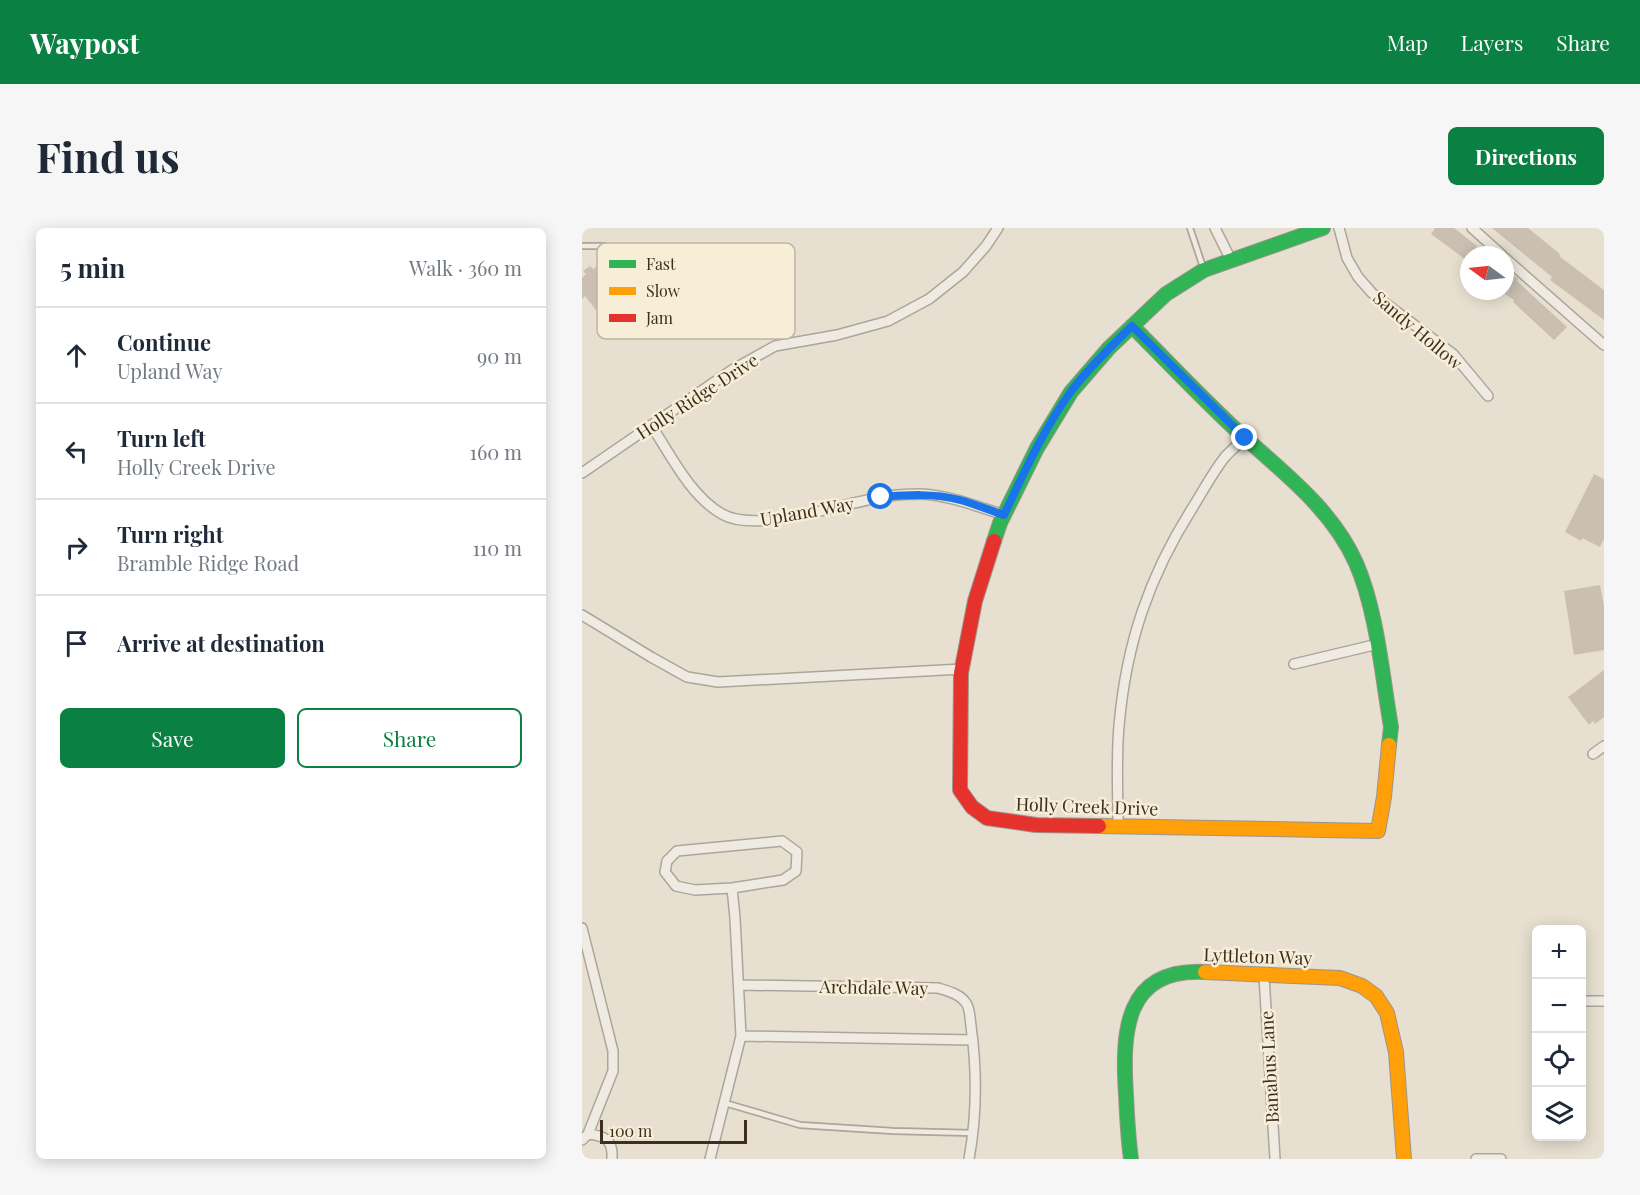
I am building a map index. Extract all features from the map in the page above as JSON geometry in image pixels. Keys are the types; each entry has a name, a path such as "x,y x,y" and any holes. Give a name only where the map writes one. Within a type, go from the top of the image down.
{"street":[{"name":"Holly Ridge Drive","path":"582,473 732,370 775,346 837,335 888,321 929,299 963,272 986,246 998,228"},
{"path":"1215,228 1231,260"},
{"name":"Holly Creek Drive","path":"1323,228 1204,270 1166,294 1109,348 1071,392 1037,448 1004,515 975,602 962,669 960,790 972,807 987,818 1027,824 1378,831 1391,727 1378,644"},
{"name":"Sandy Hollow","path":"1339,228 1347,258 1358,277 1372,293 1453,354 1488,396"},
{"path":"1472,228 1493,246"},
{"path":"1514,265 1604,345"},
{"path":"1132,326 1245,438 1315,503 1339,533 1356,563 1373,618 1378,644 1294,664"},
{"name":"Upland Way","path":"651,425 698,496 722,515 738,520 764,522 881,497 919,494 958,500 1004,515"},
{"path":"1118,827 1119,728 1130,649 1146,600 1167,550 1225,457 1245,438"},
{"path":"582,615 641,652 687,677 718,682 962,669"},
{"path":"1593,754 1604,746"},
{"path":"782,841 797,852 796,871 783,880 732,888 695,890 676,886 665,872 666,861 677,851 782,841"},
{"path":"710,1159 741,1036 732,888"},
{"path":"582,928 613,1051 613,1071 585,1137"},
{"name":"Lyttleton Way","path":"1131,1159 1124,1058 1126,1030 1135,1001 1152,984 1164,976 1188,971 1341,978 1364,986 1380,1001 1391,1021 1404,1159"},
{"name":"Banabus Lane","path":"1264,976 1275,1159"},
{"name":"Archdale Way","path":"739,986 938,988 957,994 967,1004 973,1040 975,1085 973,1133 969,1159"},
{"path":"1586,1001 1604,1001"},
{"path":"741,1036 973,1040"},
{"path":"585,1137 600,1135 606,1138 611,1144 614,1159"},
{"path":"1476,1159 1501,1159"}],"lane":[{"path":"1190,228 1204,270"},
{"path":"724,1103 800,1125 869,1130 973,1133"}],"building":[{"path":"1435,228 1454,228 1477,246 1460,246 1460,256 1431,234"},
{"path":"1492,228 1528,228 1560,254 1559,256 1604,290 1604,320 1550,280 1552,277"},
{"path":"590,266 593,269 597,266 597,311 585,296 582,299 582,278 586,274 583,271"},
{"path":"1514,276 1567,327 1554,340 1513,302"},
{"path":"1594,474 1604,479 1604,539 1600,547 1582,538 1581,541 1565,532"},
{"path":"1600,585 1604,606 1604,650 1574,655 1564,591"},
{"path":"1604,670 1604,717 1595,724 1593,721 1589,725 1568,697"}],"traffic: fast":[{"path":"994,541 1000,523 1037,448 1071,392 1109,348 1166,294 1204,270 1323,228"},
{"path":"1132,326 1219,414 1301,488 1332,523 1345,542 1363,582 1374,622 1391,727 1389,745"},
{"path":"1131,1159 1125,1049 1134,1008 1143,993 1158,981 1178,974 1205,972"}],"traffic: slow":[{"path":"1099,826 1378,831 1389,745"},
{"path":"1205,972 1340,978 1362,986 1376,996 1387,1013 1396,1052 1404,1159"}],"traffic: jam":[{"path":"994,541 975,601 961,673 960,790 972,807 987,818 1036,825 1099,826"}],"route":[{"path":"881,497 919,494 933,496 958,500 1004,515 1037,448 1071,392 1109,348 1132,326 1245,438"}]}
